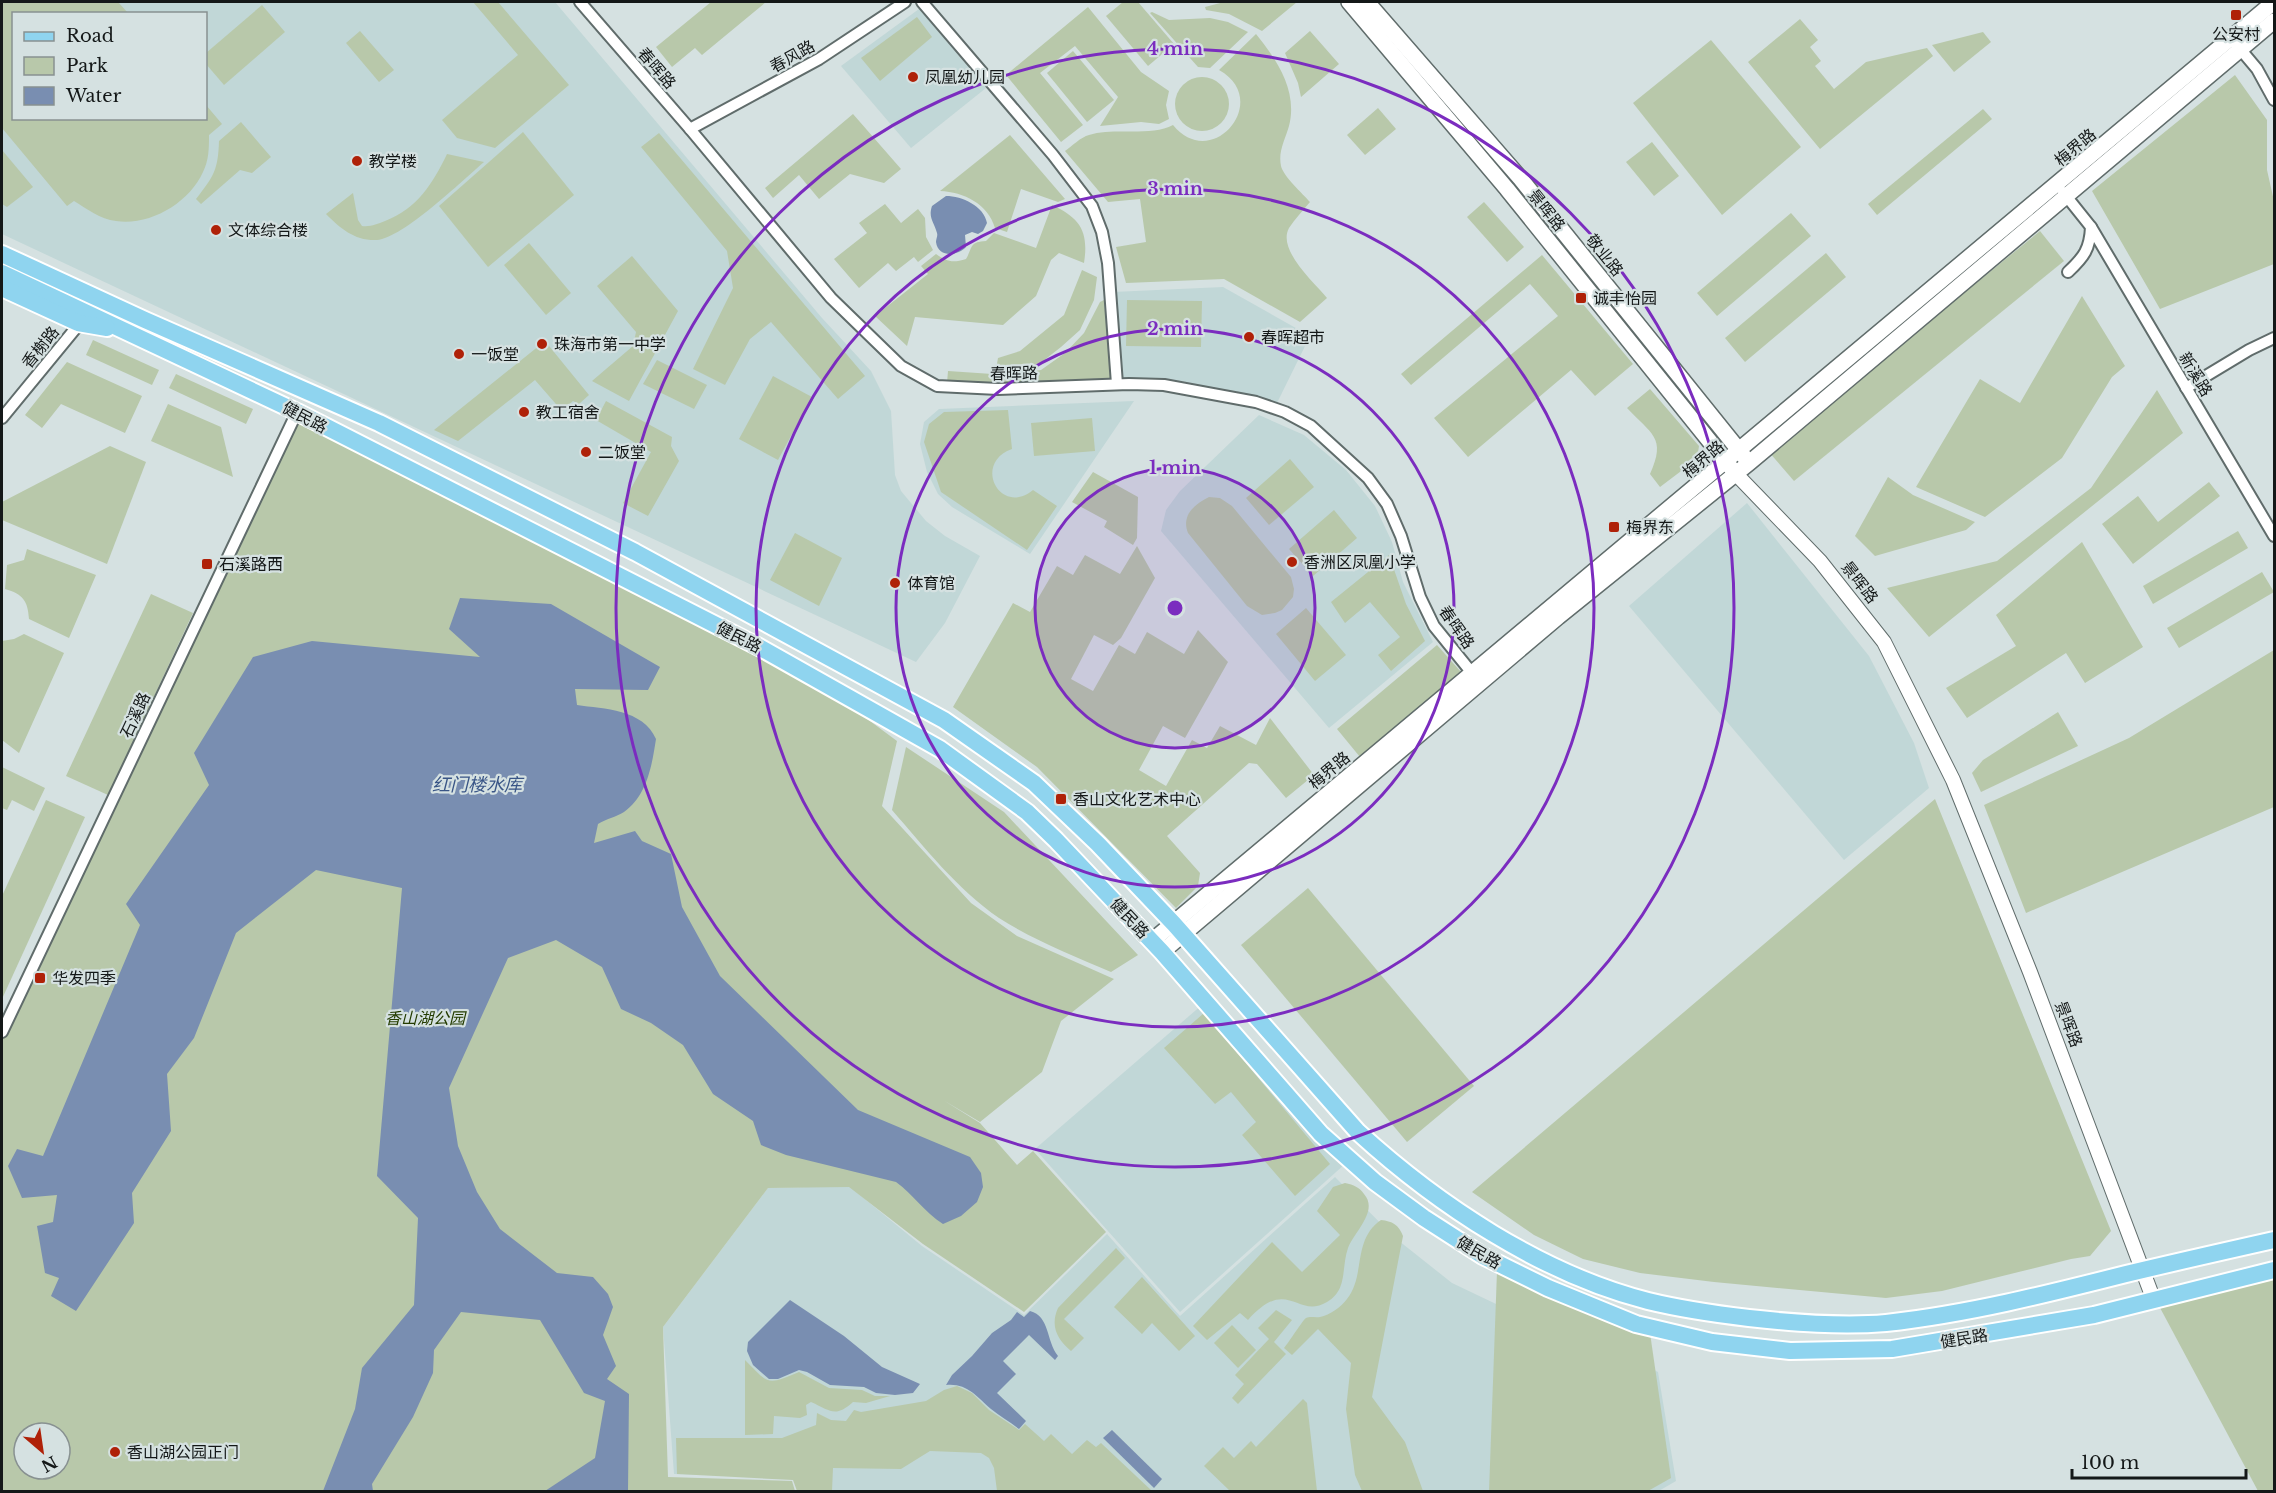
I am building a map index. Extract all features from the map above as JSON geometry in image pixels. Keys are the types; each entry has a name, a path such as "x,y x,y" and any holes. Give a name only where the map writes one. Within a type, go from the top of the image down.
{"main road":[{"name":"景晖路","path":"1349,2 1507,189 1731,468"},
{"name":"敬业路","path":"1368,2 1520,178 1744,458"},
{"name":"梅界路","path":"1179,929 1472,673 1744,458 2236,44 2274,2"},
{"path":"2236,44 2274,21"},
{"path":"2,247 105,297 145,320"},
{"name":"健民路","path":"2,254 389,428 635,552 930,712 1034,783 1098,844 1179,929 1358,1132 1386,1158 1493,1233 1594,1283 1647,1300 1690,1309 1782,1322 1884,1323 1950,1315 2030,1299 2274,1240"},
{"name":"健民路","path":"2,273 297,412 759,647 940,749 1028,812 1157,947 1321,1134 1375,1182 1424,1218 1483,1256 1548,1288 1636,1324 1712,1342 1790,1350 1892,1349 2094,1315 2153,1298 2274,1269"},
{"path":"2,288 80,323 129,332"},
{"path":"1157,947 1558,617 1731,468"}],"street":[{"name":"春晖路","path":"580,2 831,298 901,366 938,386 998,389 1117,384 1164,385 1256,402 1285,412 1317,431 1368,478 1387,504 1401,537 1420,597 1434,626 1472,673"},
{"name":"春风路","path":"690,129 819,59 905,2"},
{"path":"922,2 1053,155 1092,206 1102,232 1107,263 1117,384"},
{"path":"2236,44 2257,69 2274,100"},
{"name":"新溪路","path":"2062,190 2091,227 2274,536"},
{"path":"2068,272 2081,260 2090,245 2091,227"},
{"name":"香榭路","path":"2,418 80,323"},
{"path":"2186,388 2274,338"},
{"name":"石溪路","path":"2,1032 297,412"},
{"name":"景晖路","path":"1731,468 1820,561 1884,642 1953,780 2030,972 2153,1298"}],"shaded area":[{"name":"珠海市第一中学","path":"2,2 555,2 822,318 871,371 891,411 895,475 901,491 926,521 945,536 980,556 945,623 916,662 2,234"},
{"name":"凤凰幼儿园","path":"919,9 986,88 911,148 841,66"},
{"path":"1223,287 1310,336 1276,405 1119,382 1113,292"},
{"path":"1134,401 1030,554 952,507 938,494 927,472 920,444 924,422 939,409"},
{"name":"香洲区凤凰小学","path":"1259,415 1304,435 1346,470 1375,506 1392,542 1403,582 1433,642 1329,728 1161,531 1166,510 1180,491"},
{"path":"1747,503 1869,656 1914,743 1929,788 1844,860 1629,606"},
{"path":"1203,1004 1345,1164 1180,1312 1035,1149"},
{"path":"1335,1177 1394,1237 1452,1283 1536,1323 1618,1352 1658,1372 1676,1481 1657,1492 798,1492 794,1477 674,1474 663,1327 768,1188 849,1186 922,1246 1024,1315 1107,1234 1180,1316"}],"green space":[{"path":"2,2 118,2 127,12 12,12 12,120 207,120 207,106 222,124 209,135 205,167 197,183 188,193 167,210 155,216 129,222 105,218 74,201 67,206 2,128"},
{"path":"473,2 498,2 569,85 495,148 457,138 442,120 518,55"},
{"path":"711,2 766,2 702,55 695,48 672,67 656,47"},
{"path":"1123,2 1138,2 1174,44 1148,66 1106,16"},
{"path":"1224,2 1297,2 1262,31 1229,14 1206,10 1205,7"},
{"path":"262,5 285,32 224,85 207,65 207,52"},
{"path":"1088,7 1141,72 1169,91 1166,105 1169,119 1159,124 1141,122 1100,126 1118,97 1075,46 1040,73 1083,125 1061,142 1006,75"},
{"path":"1150,13 1169,20 1210,18 1228,22 1248,32 1210,68 1198,67"},
{"path":"917,17 932,37 880,81 861,58"},
{"path":"1800,19 1818,40 1810,47 1821,61 1815,66 1834,89 1866,62 1927,48 1933,56 1820,149 1748,62"},
{"path":"360,31 394,70 379,82 346,43"},
{"path":"1310,31 1339,64 1301,97 1298,83 1285,53"},
{"path":"1983,32 1991,42 1954,72 1932,45"},
{"path":"1256,34 1278,65 1291,101 1289,126 1281,150 1281,166 1289,180 1310,202 1289,228 1288,246 1292,256 1306,275 1327,298 1300,322 1224,279 1126,283 1116,247 1146,242 1140,199 1108,202 1065,151 1089,135 1164,129 1173,125 1188,138 1204,141 1219,137 1231,127 1238,113 1240,98 1234,83 1219,70"},
{"path":"1711,40 1801,147 1722,215 1633,103"},
{"path":"1073,51 1114,100 1087,122 1047,73"},
{"path":"2235,75 2267,120 2267,170 2274,201 2274,264 2160,309 2092,191"},
{"path":"1197,77 1207,77 1221,85 1227,94 1229,104 1227,114 1221,123 1207,131 1197,131 1180,119 1175,109 1175,99 1187,82"},
{"path":"1378,108 1396,129 1365,155 1347,135"},
{"path":"1983,109 1992,119 1877,215 1868,204"},
{"path":"853,114 901,169 884,183 850,174 819,199 799,175 773,198 765,188"},
{"path":"241,122 271,157 252,173 240,170 201,204 196,199 214,172 218,159 219,141"},
{"path":"523,132 574,195 488,267 439,206"},
{"path":"659,133 865,376 838,399 771,322 750,339 725,385 693,369 733,288 727,251 641,147"},
{"path":"1010,135 1065,199 1058,202 1021,189 1007,232 995,228 987,212 974,201 958,194 940,191"},
{"path":"1652,142 1679,176 1654,196 1626,162"},
{"path":"2,150 33,187 7,207 2,204"},
{"path":"447,154 484,162 417,219 388,237 369,240 355,236 326,214 353,193 358,220 362,226 374,225 396,216 423,194"},
{"path":"1484,202 1524,247 1507,262 1467,217"},
{"path":"885,204 901,223 918,209 925,218 926,237 933,250 918,262 914,257 896,271 888,263 859,288 834,259 867,233 859,223"},
{"path":"1052,205 1070,215 1080,227 1085,242 1084,263 1059,253 1051,260 1036,296 1003,325 915,317 907,346 875,316 928,274 921,266 936,254 950,261 966,259 974,244 986,241 994,233 1036,248"},
{"path":"1791,213 1811,236 1717,316 1697,293"},
{"path":"2040,231 2064,261 1794,481 1769,452"},
{"path":"529,243 571,293 546,315 504,265"},
{"path":"1826,253 1846,277 1745,362 1725,338"},
{"path":"1542,255 1633,364 1595,396 1571,370 1468,457 1434,418 1558,316 1530,284 1411,385 1401,374"},
{"path":"632,256 678,311 629,401 592,381 633,346 636,332 597,286"},
{"path":"1082,270 1097,277 1094,300 1080,330 1038,365 996,369 998,358 1020,351 1064,315"},
{"path":"2082,296 2125,366 2112,377 2062,458 1985,517 1916,487 1980,379 2020,403"},
{"path":"1104,300 1111,379 1001,386 947,383 948,371 1007,375 1041,370 1065,353 1084,333 1100,302"},
{"path":"1127,300 1202,301 1201,347 1126,346"},
{"path":"93,340 159,370 152,385 86,355"},
{"path":"545,341 589,395 579,404 573,401 562,411 535,380 458,441 434,430"},
{"path":"657,360 707,385 694,409 643,384"},
{"path":"67,362 142,396 125,433 61,404 42,428 25,415"},
{"path":"176,374 253,409 246,424 169,388"},
{"path":"773,376 812,397 778,460 739,439"},
{"path":"1650,389 1699,446 1697,459 1660,487 1650,474 1655,462 1657,444 1649,431 1627,408"},
{"path":"2157,390 2183,433 1929,637 1887,588 1997,561 2091,488"},
{"path":"606,401 672,437 671,446 679,461 648,516 623,503 651,452 596,420"},
{"path":"168,404 221,427 233,477 151,441"},
{"path":"1008,410 1012,449 1000,456 994,465 992,475 995,485 1001,493 1010,497 1021,497 1033,490 1057,506 1027,550 941,492 924,442 929,424 944,412"},
{"name":"香山湖公园","path":"297,412 805,673 897,741 882,806 971,903 1017,936 1114,979 1061,1021 1042,1072 980,1122 943,1100 980,1123 1017,1165 1033,1151 1106,1232 1024,1312 923,1244 849,1187 768,1188 663,1327 668,1477 792,1481 795,1491 2,1491 2,1032"},
{"path":"1092,418 1095,451 1034,456 1031,423"},
{"path":"110,446 146,462 107,564 2,520 2,502"},
{"path":"1290,459 1314,487 1269,525 1246,498"},
{"path":"1093,472 1138,497 1137,538 1133,545 1104,527 1107,521 1072,502"},
{"path":"1888,477 1913,495 1975,522 1966,530 1875,556 1855,536"},
{"path":"2209,482 2220,496 2133,564 2102,524 2138,496 2158,522"},
{"path":"1209,497 1220,498 1232,506 1291,577 1293,597 1282,610 1262,615 1247,606 1188,533 1186,521 1190,511"},
{"path":"1334,510 1357,538 1313,576 1289,549"},
{"path":"2238,531 2248,548 2153,604 2143,586"},
{"path":"795,533 842,558 819,606 770,580"},
{"path":"2082,542 2143,647 2085,683 2066,653 1967,718 1946,688 2016,646 1996,615"},
{"path":"1137,546 1155,578 1121,638 1113,645 1094,635 1071,679 1093,691 1119,645 1135,654 1147,632 1184,654 1198,630 1228,662 1185,738 1163,726 1139,770 1166,786 1192,740 1207,748 1220,726 1256,745 1270,718 1314,775 1286,798 1257,764 1249,763 1167,836 1200,873 1198,886 1176,908 1037,767 953,707 1013,603 1030,612 1057,566 1073,575 1085,555 1120,574"},
{"path":"27,549 96,575 69,638 29,619 23,599 16,593 5,589 7,565 24,560"},
{"path":"1389,555 1406,604 1425,641 1391,671 1378,655 1400,637 1370,602 1345,623 1331,602"},
{"path":"2262,572 2274,592 2179,648 2167,628"},
{"path":"151,594 193,613 108,795 66,776"},
{"path":"1306,608 1346,655 1315,681 1276,634"},
{"path":"24,634 64,653 19,753 2,740 2,641"},
{"path":"1437,645 1461,672 1360,757 1337,729"},
{"path":"2274,650 2274,807 2026,913 1984,805 2129,738"},
{"path":"2058,712 2078,746 1981,792 1972,773 1983,760"},
{"path":"906,747 1004,812 1138,955 1111,972 1026,933 999,918 969,894 892,810"},
{"path":"2,767 45,788 34,811 12,800 7,810 2,808"},
{"path":"1935,799 2111,1231 2090,1256 1942,1291 1886,1298 1714,1282 1640,1273 1583,1259 1534,1235 1472,1192"},
{"path":"46,800 85,817 2,999 2,896"},
{"path":"1308,888 1474,1086 1407,1142 1241,945"},
{"path":"1204,1013 1330,1164 1295,1196 1242,1135 1256,1122 1231,1092 1215,1104 1164,1048"},
{"path":"1345,1183 1354,1186 1364,1194 1369,1207 1364,1221 1348,1248 1341,1285 1334,1297 1317,1306 1308,1306 1283,1299 1273,1301 1262,1307 1248,1320 1240,1313 1207,1340 1193,1326 1272,1242 1302,1272 1340,1235 1317,1211 1333,1187"},
{"path":"1381,1220 1395,1224 1403,1236 1372,1397 1405,1442 1423,1491 1362,1491 1355,1475 1346,1409 1351,1363 1318,1329 1292,1355 1284,1348 1306,1318 1328,1314 1347,1299 1353,1290 1366,1237"},
{"path":"1116,1248 1125,1258 1064,1319 1084,1338 1071,1351 1056,1332 1055,1321 1058,1308"},
{"path":"1497,1271 1650,1333 1671,1478 1648,1491 1489,1492"},
{"path":"2274,1276 2274,1491 2258,1491 2158,1304"},
{"path":"1142,1277 1195,1336 1179,1351 1152,1323 1142,1334 1114,1307"},
{"path":"1276,1310 1292,1320 1274,1342 1286,1354 1238,1404 1232,1398 1244,1384 1235,1375 1269,1339 1258,1328"},
{"path":"1232,1325 1256,1350 1238,1368 1214,1343"},
{"path":"745,1360 769,1380 774,1381 799,1372 829,1388 862,1390 875,1396 890,1396 866,1403 853,1402 837,1411 828,1410 811,1402 806,1405 807,1415 800,1418 774,1416 773,1434 745,1435"},
{"path":"957,1386 972,1393 989,1410 1019,1430 1025,1424 1044,1441 1051,1434 1072,1454 1087,1440 1096,1447 1101,1443 1152,1491 997,1491 994,1468 989,1458 981,1453 930,1451 901,1469 833,1468 832,1491 797,1491 793,1480 677,1474 676,1438 782,1438 816,1425 817,1413 831,1420 846,1421 854,1410 861,1412 926,1401 944,1390"},
{"path":"1303,1399 1307,1403 1317,1491 1230,1491 1204,1466 1223,1447 1234,1458 1251,1441 1256,1447"}],"water":[{"path":"946,196 971,203 982,212 987,223 983,231 978,234 972,232 965,235 966,247 954,254 940,251 931,217 932,206"},
{"name":"红门楼水库","path":"460,598 551,604 660,667 648,690 575,689 577,705 622,712 632,716 650,729 656,739 647,779 638,798 624,812 598,824 594,843 635,831 642,841 671,854 682,907 720,976 858,1110 970,1157 981,1173 983,1187 977,1202 961,1216 943,1224 896,1182 786,1155 761,1145 753,1121 713,1094 683,1045 651,1023 621,1009 602,967 556,940 508,958 449,1088 458,1146 477,1192 500,1229 557,1273 593,1277 608,1294 613,1307 603,1335 616,1366 607,1379 629,1394 628,1491 545,1491 595,1458 605,1401 584,1393 540,1320 461,1312 434,1350 433,1373 413,1417 372,1484 373,1491 323,1491 355,1409 362,1368 414,1305 418,1218 377,1176 402,888 316,870 236,933 194,1038 167,1074 171,1131 132,1193 134,1223 76,1311 51,1296 59,1278 45,1273 37,1226 53,1222 57,1195 22,1198 8,1166 17,1149 43,1156 140,925 126,904 209,785 194,753 253,657 312,641 480,657 449,629"},
{"path":"790,1300 844,1336 882,1367 920,1384 913,1393 895,1395 876,1393 864,1387 830,1385 799,1370 778,1379 769,1379 753,1365 747,1351 748,1342"},
{"path":"1030,1311 1041,1318 1058,1356 1055,1360 1029,1335 1003,1361 1016,1374 997,1393 1026,1421 1019,1429 971,1391 960,1386 946,1385 952,1375 992,1333 1011,1320 1017,1312 1024,1317"},
{"path":"1112,1430 1162,1479 1154,1488 1103,1438"}],"place":[{"name":"公安村","path":"2236,15"},
{"name":"凤凰幼儿园","path":"913,77"},
{"name":"教学楼","path":"357,161"},
{"name":"文体综合楼","path":"216,230"},
{"name":"诚丰怡园","path":"1581,298"},
{"name":"春晖超市","path":"1249,337"},
{"name":"珠海市第一中学","path":"542,344"},
{"name":"一饭堂","path":"459,354"},
{"name":"教工宿舍","path":"524,412"},
{"name":"二饭堂","path":"586,452"},
{"name":"梅界东","path":"1614,527"},
{"name":"香洲区凤凰小学","path":"1292,562"},
{"name":"石溪路西","path":"207,564"},
{"name":"体育馆","path":"895,583"},
{"name":"香山文化艺术中心","path":"1061,799"},
{"name":"华发四季","path":"40,978"},
{"name":"香山湖公园正门","path":"115,1452"}]}
